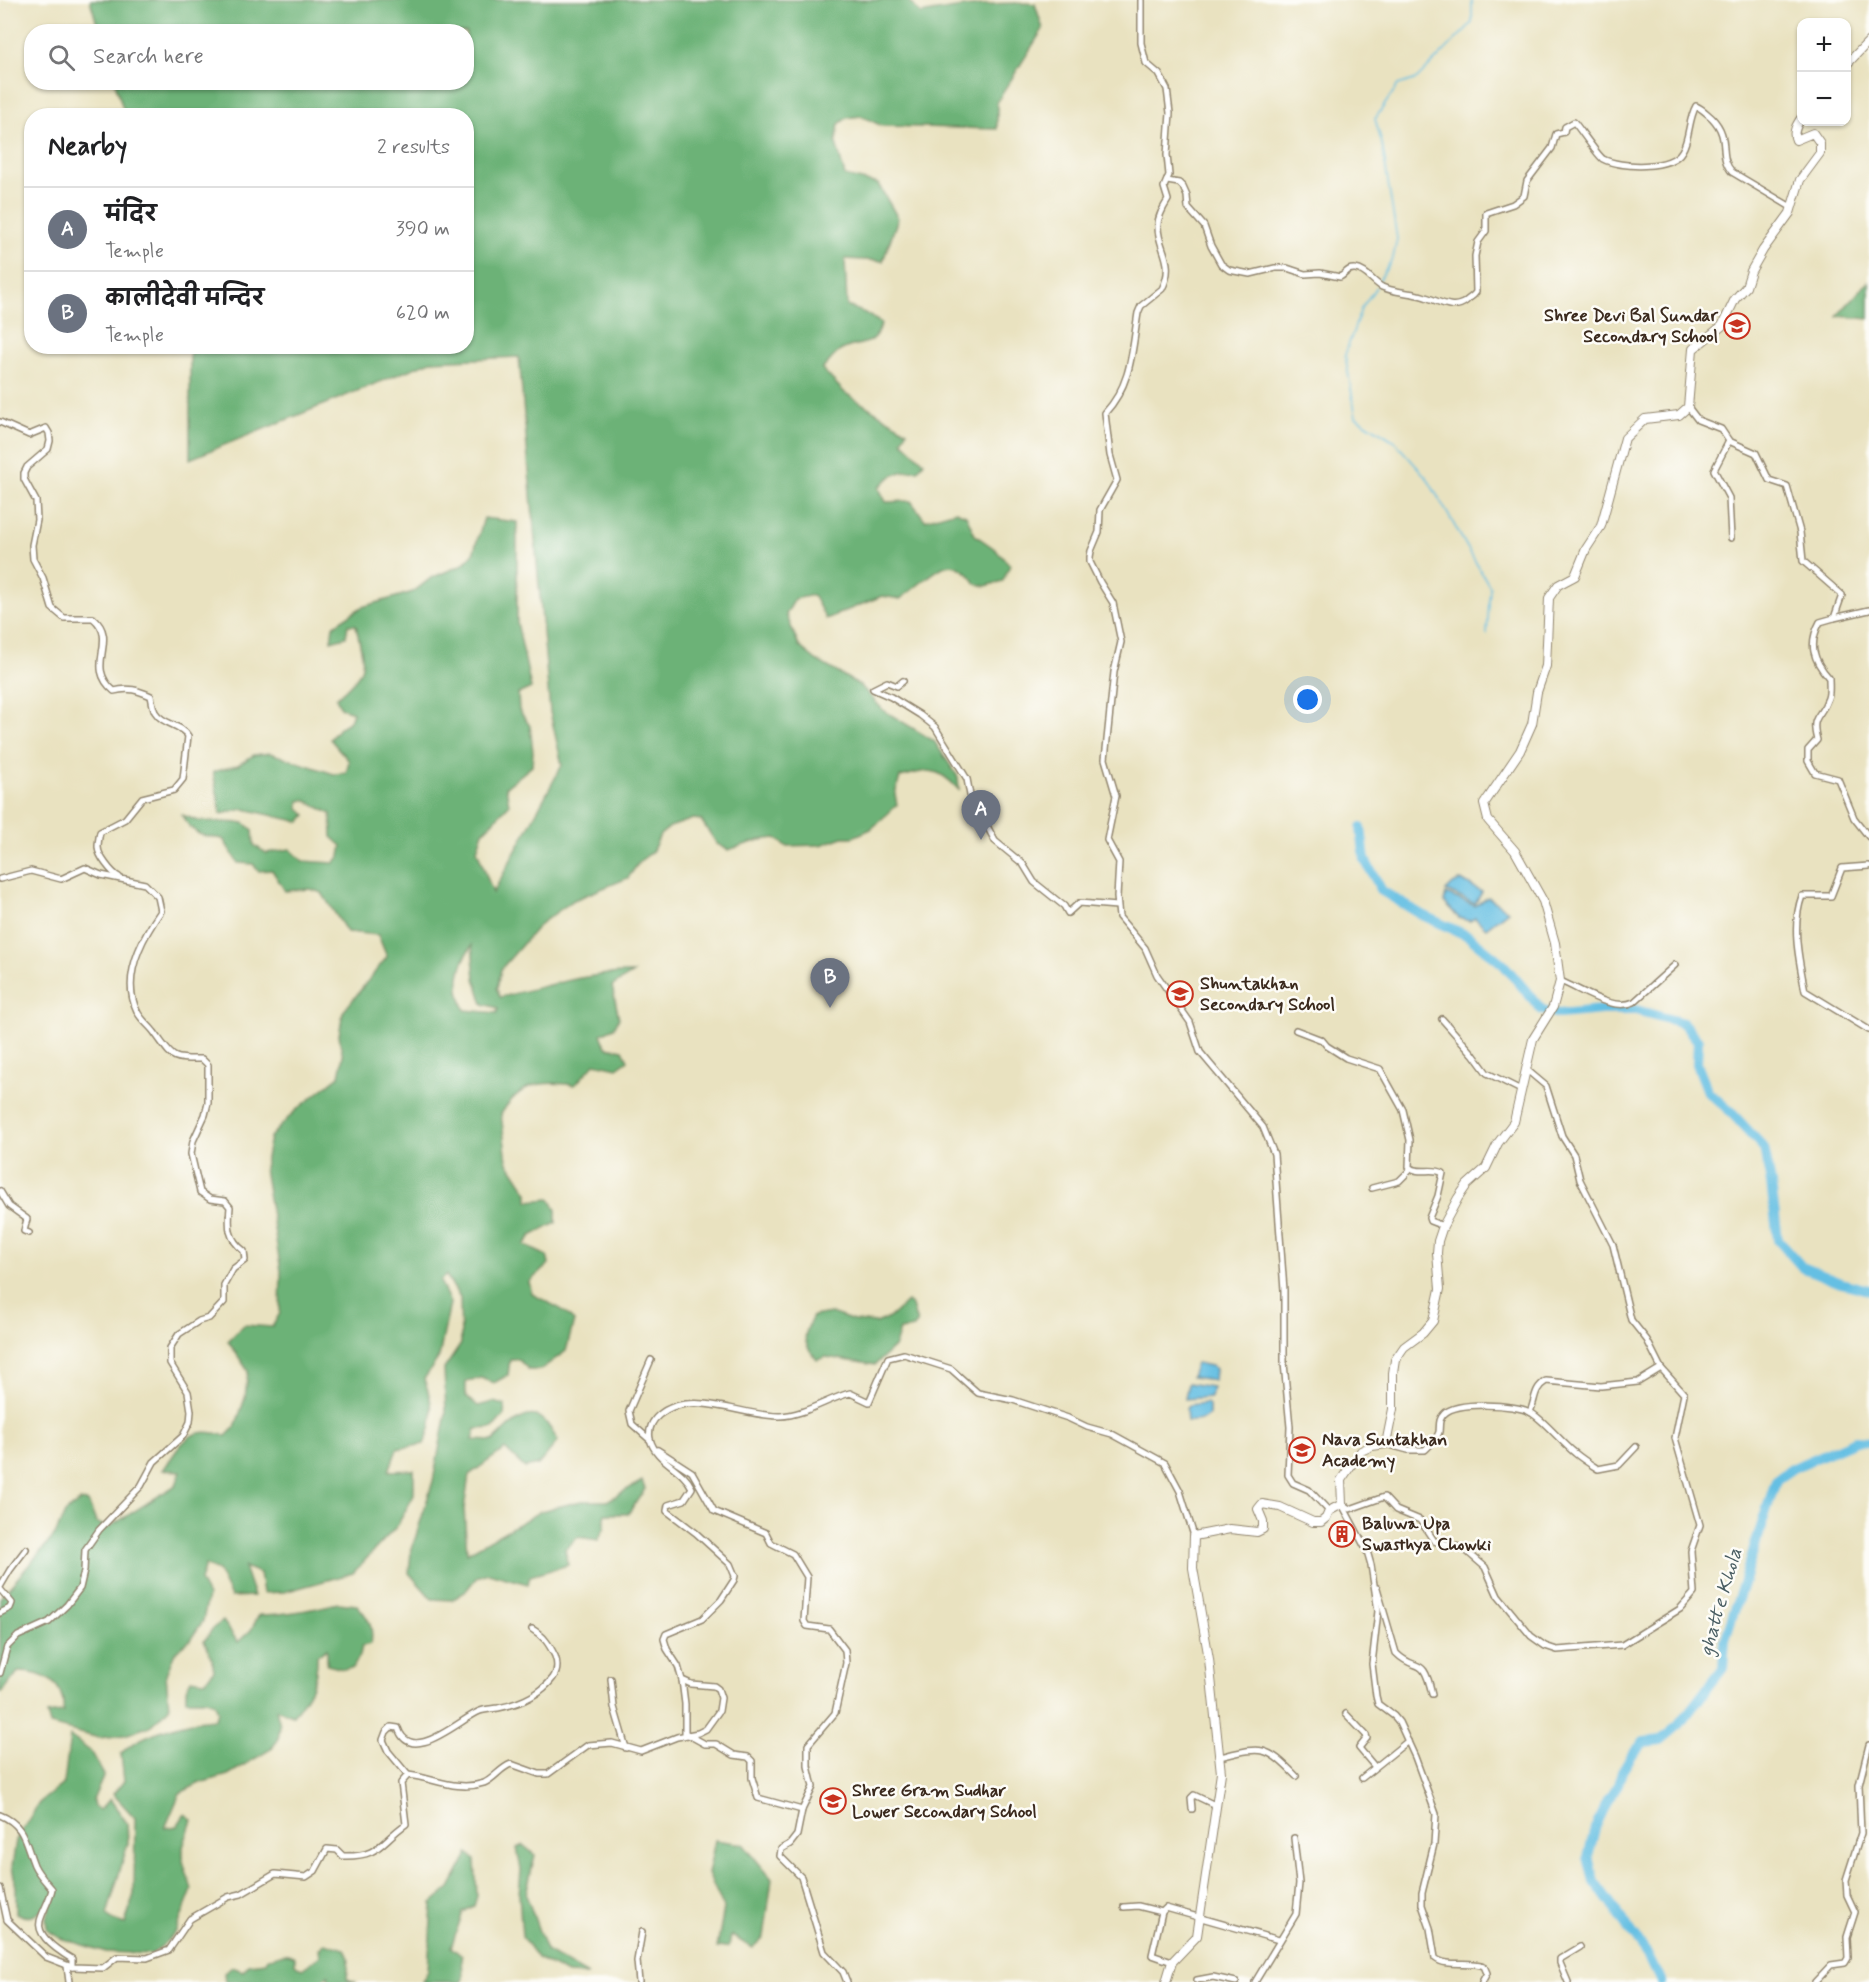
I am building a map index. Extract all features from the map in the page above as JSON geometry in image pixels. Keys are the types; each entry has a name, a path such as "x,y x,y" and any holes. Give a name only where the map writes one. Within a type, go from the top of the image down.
{"street":[{"path":"1141,0 1141,43 1146,63 1159,74 1167,89 1170,122 1167,155 1170,169 1164,187 1168,200 1158,220 1167,258 1165,284 1141,306 1128,374 1119,396 1105,413 1110,455 1117,480 1100,510 1099,532 1090,551 1090,562 1113,603 1121,642 1114,672 1105,759 1116,796 1107,840 1119,862 1117,906 1119,917 1144,948 1157,975 1190,1022 1200,1052 1263,1127 1274,1154 1284,1290 1284,1363 1290,1427 1288,1475 1293,1483 1309,1490 1329,1511"},
{"path":"1851,60 1869,41"},
{"path":"1167,181 1179,183 1183,187 1187,196 1188,208 1204,226 1221,264 1229,270 1250,274 1275,268 1287,268 1305,274 1320,273 1340,277 1349,269 1356,269 1361,270 1387,289 1424,296 1442,304 1454,306 1462,305 1476,292 1475,256 1478,242 1486,231 1486,213 1513,204 1524,196 1527,182 1552,148 1556,134 1564,132 1565,128 1574,122 1601,158 1622,165 1650,165 1678,157 1685,144 1696,106 1720,127 1724,136 1726,165 1732,172 1791,207"},
{"path":"1797,126 1794,131 1796,140 1813,133 1820,143 1821,153 1800,180 1790,213 1760,254 1751,271 1746,288 1735,298 1722,326 1693,349 1688,407 1698,420 1721,429 1730,441 1756,453 1769,480 1786,486 1800,532 1803,561 1842,595 1834,618"},
{"path":"1386,1444 1394,1409 1395,1360 1404,1347 1423,1333 1433,1321 1440,1289 1437,1253 1443,1227 1462,1191 1486,1168 1498,1143 1514,1122 1533,1039 1552,1007 1560,981 1555,943 1543,901 1515,851 1488,820 1484,804 1520,751 1532,724 1537,692 1546,666 1549,598 1558,585 1575,576 1586,549 1601,526 1625,438 1645,419 1679,415 1688,407"},
{"path":"0,422 29,435 46,428 49,433 48,449 27,467 24,478 36,501 37,520 32,545 33,559 43,578 51,608 64,618 93,618 101,625 105,638 99,660 105,683 114,691 126,688 136,689 151,696 155,712 171,725 185,730 188,736 183,779 174,790 142,798 125,819 100,832 99,854 114,874 126,880"},
{"path":"1730,441 1714,470 1729,498 1731,538"},
{"path":"1869,610 1820,622 1813,635 1816,664 1829,678 1828,698 1816,717 1814,726 1818,740 1808,750 1808,761 1815,773 1838,780 1854,818 1869,837"},
{"path":"903,681 897,686 887,682 873,689 920,715 935,727 967,779 974,817 987,826 995,841 1023,864 1034,882 1064,906 1068,913 1079,903 1117,906"},
{"path":"1869,866 1842,868 1831,896 1802,896 1796,912 1798,958 1805,991 1869,1030"},
{"path":"0,879 31,871 61,879 85,868 101,875 145,884 158,897 161,911 136,957 131,987 133,1002 138,1014 149,1025 168,1052 178,1059 202,1059 208,1065 208,1103 193,1141 191,1154 200,1192 210,1199 225,1201 230,1207 230,1231 234,1243 244,1251 245,1260 233,1269 224,1285 224,1302 209,1318 199,1321 180,1334 170,1348 170,1363 188,1392 191,1411 190,1422 182,1438 154,1462 141,1486 99,1530 85,1550 80,1588 67,1605 49,1622 18,1636 7,1647 0,1673"},
{"path":"1560,981 1608,1001 1627,1005 1634,1002 1675,965"},
{"path":"1442,1020 1487,1073 1521,1090"},
{"path":"1296,1030 1322,1040 1346,1058 1380,1069 1403,1110 1410,1135 1408,1165 1411,1169"},
{"path":"1342,1504 1350,1509 1384,1497 1396,1510 1420,1520 1434,1541 1463,1548 1485,1567 1498,1596 1531,1636 1545,1646 1557,1650 1622,1645 1680,1609 1694,1593 1691,1551 1700,1525 1675,1438 1684,1394 1661,1368 1647,1340 1631,1320 1613,1245 1580,1180 1574,1155 1562,1136 1546,1086 1527,1070"},
{"path":"1372,1188 1379,1184 1396,1182 1411,1169 1437,1170 1443,1173 1438,1196 1429,1218 1430,1221 1443,1227"},
{"path":"0,1191 9,1206 27,1220 24,1231 29,1233"},
{"path":"802,1810 758,1798 752,1778 752,1761 748,1757 734,1755 716,1744 705,1744 685,1732 682,1680 678,1666 667,1649 664,1639 666,1634 702,1619 721,1600 735,1576 729,1564 668,1511 668,1505 684,1500 692,1488 688,1481 665,1462 654,1448 650,1430 655,1419 671,1406 679,1404 718,1405 743,1412 781,1416 806,1411 831,1398 850,1393 869,1402 888,1358 904,1354 951,1369 978,1393 1013,1400 1112,1434 1165,1463 1180,1491 1194,1536 1193,1568 1209,1659 1220,1757 1217,1806 1197,1936 1172,1962 1166,1982"},
{"path":"651,1360 629,1411 632,1424 651,1440"},
{"path":"1530,1412 1534,1403 1535,1391 1539,1385 1546,1382 1601,1386 1638,1382 1661,1368"},
{"path":"1482,1982 1487,1973 1484,1966 1477,1963 1442,1962 1435,1958 1430,1928 1422,1905 1422,1893 1434,1844 1436,1814 1399,1722 1378,1704 1372,1664 1378,1611 1367,1551 1342,1504 1341,1480 1361,1452 1372,1446 1386,1444 1408,1450 1425,1450 1439,1433 1439,1422 1443,1415 1462,1407 1492,1405 1530,1412 1575,1453 1598,1469 1619,1465 1636,1447"},
{"path":"654,1448 692,1472 714,1511 766,1533 771,1543 793,1554 807,1578 804,1621 807,1626 829,1629 845,1650 846,1663 835,1713 808,1745 808,1766 813,1787 802,1810 797,1835 790,1844 781,1849 780,1856 801,1877 824,1952 843,1972 847,1982"},
{"path":"1194,1536 1230,1529 1257,1532 1263,1529 1263,1521 1258,1509 1262,1504 1280,1507 1313,1522 1321,1522 1329,1511 1342,1504"},
{"path":"0,1613 10,1608 12,1603 0,1588 26,1549"},
{"path":"1372,1578 1378,1589 1396,1653 1426,1671 1432,1694"},
{"path":"532,1629 548,1641 558,1663 557,1672 549,1683 539,1693 518,1703 477,1712 432,1740 410,1741 400,1734 398,1728 391,1727 383,1740 388,1751 408,1775 420,1776 453,1786 478,1784 491,1779 511,1764 539,1774 548,1774 588,1745 612,1743 641,1751 691,1735 706,1729 720,1711 721,1698 718,1689 714,1686 691,1684 682,1680"},
{"path":"611,1679 614,1707 626,1748"},
{"path":"1346,1714 1366,1735 1367,1738 1359,1748 1375,1767"},
{"path":"1362,1778 1408,1741"},
{"path":"1815,1982 1831,1965 1845,1963 1848,1958 1847,1937 1855,1912 1847,1895 1846,1880 1861,1833 1859,1785 1869,1745"},
{"path":"1220,1757 1246,1750 1261,1750 1283,1763 1296,1776"},
{"path":"0,1888 7,1920 46,1958 72,1967 103,1968 117,1957 147,1958 169,1950 190,1919 275,1874 306,1877 315,1871 327,1849 337,1850 343,1856 367,1855 386,1842 406,1824 401,1783 408,1775"},
{"path":"1192,1809 1191,1798 1194,1795 1217,1806"},
{"path":"0,1815 8,1818 20,1828 35,1868 52,1889 49,1902 39,1922 42,1933 59,1952 72,1959 69,1982"},
{"path":"1255,1982 1294,1919 1297,1909 1299,1872 1294,1838"},
{"path":"1124,1907 1138,1906 1162,1911 1166,1908 1279,1940"},
{"path":"1162,1911 1152,1955 1172,1962"},
{"path":"639,1982 637,1961 642,1932"},
{"path":"1568,1982 1560,1959 1580,1947"},
{"path":"1197,1980 1214,1977 1236,1982"}],"green space":[{"path":"90,0 908,0 921,14 979,5 1024,3 1035,4 1043,29 997,102 997,129 882,126 861,116 847,118 839,124 836,143 845,176 878,184 898,218 883,261 845,259 847,306 881,323 879,332 870,341 840,351 822,369 845,393 907,431 902,441 924,462 918,470 896,474 883,483 879,488 886,502 911,501 925,520 956,511 966,515 975,535 995,549 1010,565 1003,581 986,586 976,584 964,570 951,565 936,571 900,599 882,596 826,619 813,595 795,599 786,614 799,646 816,660 861,686 883,710 934,741 958,777 959,790 944,776 932,771 900,777 895,794 897,805 871,829 853,837 843,837 821,845 786,846 776,838 760,840 728,850 717,844 701,820 693,819 670,827 660,835 652,852 640,861 628,878 574,900 540,924 501,969 497,989 500,997 599,975 633,973 612,986 619,1018 614,1028 601,1034 606,1047 623,1050 628,1060 617,1068 595,1063 575,1085 552,1083 532,1086 516,1096 501,1114 507,1161 528,1193 528,1201 550,1199 556,1210 556,1223 531,1236 524,1245 547,1256 549,1264 529,1282 532,1294 561,1309 574,1321 566,1351 540,1370 529,1370 518,1359 510,1359 508,1375 494,1383 481,1378 466,1381 466,1396 478,1406 493,1402 505,1405 504,1415 493,1428 476,1429 473,1440 493,1441 515,1422 528,1416 535,1416 546,1422 558,1441 538,1465 525,1468 505,1449 469,1475 464,1509 467,1553 541,1511 581,1501 607,1501 642,1481 645,1489 628,1514 605,1514 605,1527 598,1540 578,1537 565,1549 568,1565 530,1576 528,1584 488,1573 477,1577 465,1592 452,1600 432,1599 409,1573 411,1552 433,1481 446,1413 444,1369 461,1344 460,1298 446,1275 440,1281 450,1303 439,1357 424,1379 432,1412 428,1435 424,1444 397,1449 389,1471 414,1470 414,1495 397,1526 353,1573 284,1592 263,1593 260,1573 244,1567 254,1596 231,1597 218,1571 205,1565 200,1581 208,1596 203,1621 190,1640 175,1653 166,1674 169,1708 150,1726 125,1735 99,1738 50,1725 47,1714 63,1712 63,1702 57,1687 44,1677 18,1672 0,1693 0,1598 55,1535 65,1513 80,1501 88,1502 96,1522 108,1528 176,1485 181,1471 163,1470 188,1438 203,1432 226,1436 235,1427 245,1398 248,1371 228,1341 244,1325 272,1327 280,1313 281,1271 264,1168 270,1137 295,1111 339,1076 343,1056 339,1035 343,1012 387,957 378,935 347,932 322,893 310,889 285,891 272,870 258,871 253,864 238,863 223,839 199,834 190,827 182,815 199,821 244,823 253,830 254,845 266,853 290,849 303,861 334,863 340,856 342,846 332,837 331,814 305,800 299,801 299,809 306,815 300,822 244,809 221,814 213,772 238,765 254,755 270,753 334,774 346,773 349,761 330,739 340,727 350,721 353,712 341,708 336,698 360,673 362,659 356,625 348,625 346,637 331,641 333,626 362,607 413,592 431,578 462,565 473,554 484,518 517,522 517,622 531,688 518,694 519,710 530,726 533,752 532,766 506,787 509,805 483,832 477,850 493,893 562,765 550,712 519,357 431,361 190,459 190,354 474,354 474,108 123,108 117,90 474,90 474,24 97,24","holes":["472,945 475,978 483,1004 498,1008 497,1013 465,1010 459,992 459,976 463,961"]},
{"path":"1869,281 1869,319 1837,316"},
{"path":"907,1302 912,1306 917,1323 914,1328 900,1330 895,1346 875,1365 826,1357 817,1360 806,1344 805,1334 813,1316 831,1313 854,1321 876,1323 889,1318"},
{"path":"338,1603 357,1605 371,1628 371,1644 362,1646 353,1668 343,1669 327,1665 327,1648 317,1655 314,1680 299,1708 293,1715 276,1709 280,1725 278,1740 271,1749 228,1775 200,1783 180,1793 165,1828 177,1826 185,1814 192,1820 183,1847 183,1861 192,1890 176,1931 164,1944 152,1954 106,1952 60,1938 47,1930 46,1918 50,1908 46,1907 36,1915 29,1917 16,1913 16,1887 12,1867 16,1840 39,1803 64,1783 70,1736 90,1751 104,1775 93,1800 94,1807 100,1810 110,1799 127,1823 128,1843 107,1915 125,1924 134,1894 135,1818 113,1794 124,1781 121,1754 139,1740 164,1730 191,1722 214,1719 218,1712 215,1703 206,1700 186,1700 186,1689 191,1679 205,1681 214,1670 212,1658 204,1641 213,1628 223,1621 238,1642 251,1630 259,1615 298,1612"},
{"path":"715,1840 743,1844 772,1879 764,1937 752,1948 731,1935 729,1946 717,1948 724,1908 708,1874"},
{"path":"523,1845 535,1855 526,1894 546,1951 588,1975 567,1974 537,1958 522,1937 519,1894 521,1870 517,1848"},
{"path":"468,1854 475,1860 477,1896 474,1906 463,1912 451,1947 462,1956 463,1979 461,1982 422,1982 428,1970 432,1903 450,1888"},
{"path":"325,1943 345,1949 349,1958 347,1979 356,1982 329,1982 328,1975 320,1982 225,1982 224,1973 232,1967 243,1971 249,1964 266,1962 268,1958 285,1954 295,1957 295,1964 302,1969 320,1956 319,1949"}],"water":[{"path":"1461,880 1482,892 1475,904 1446,891"},
{"path":"1446,894 1475,906 1488,897 1508,911 1486,928 1475,918 1470,921 1459,918 1444,902"},
{"path":"1196,1363 1215,1369 1214,1380 1191,1377"},
{"path":"1188,1383 1212,1387 1210,1397 1185,1399"},
{"path":"1206,1403 1209,1405 1209,1415 1201,1420 1187,1421 1186,1409 1189,1405"}],"waterway":[{"path":"1378,282 1393,258 1397,239 1382,144 1375,119 1398,85 1417,79 1472,23 1472,0"},
{"path":"1376,287 1361,309 1345,355 1356,417 1393,440 1427,478 1490,587 1487,634"},
{"name":"ghatte Khola","path":"1361,828 1365,860 1382,891 1422,915 1468,936 1503,964 1542,1010 1559,1014 1601,1010 1636,1010 1683,1023 1698,1041 1697,1064 1708,1092 1729,1110 1764,1148 1778,1240 1802,1267 1841,1283 1869,1290"},
{"name":"ghatte Khola","path":"1661,1982 1648,1955 1594,1881 1588,1857 1595,1828 1632,1755 1644,1742 1661,1740 1679,1725 1723,1668 1725,1640 1776,1480 1793,1468 1855,1441 1869,1442"}],"place":[{"name":"Shree Devi Bal Sundar Secondary School","path":"1737,326"},
{"name":"मंदिर","path":"981,840"},
{"name":"Shuntakhan Secondary School","path":"1180,994"},
{"name":"कालीदेवी मन्दिर","path":"830,1008"},
{"name":"Nava Suntakhan Academy","path":"1302,1450"},
{"name":"Baluwa Upa Swasthya Chowki","path":"1342,1534"},
{"name":"Shree Gram Sudhar Lower Secondary School","path":"833,1801"}]}
